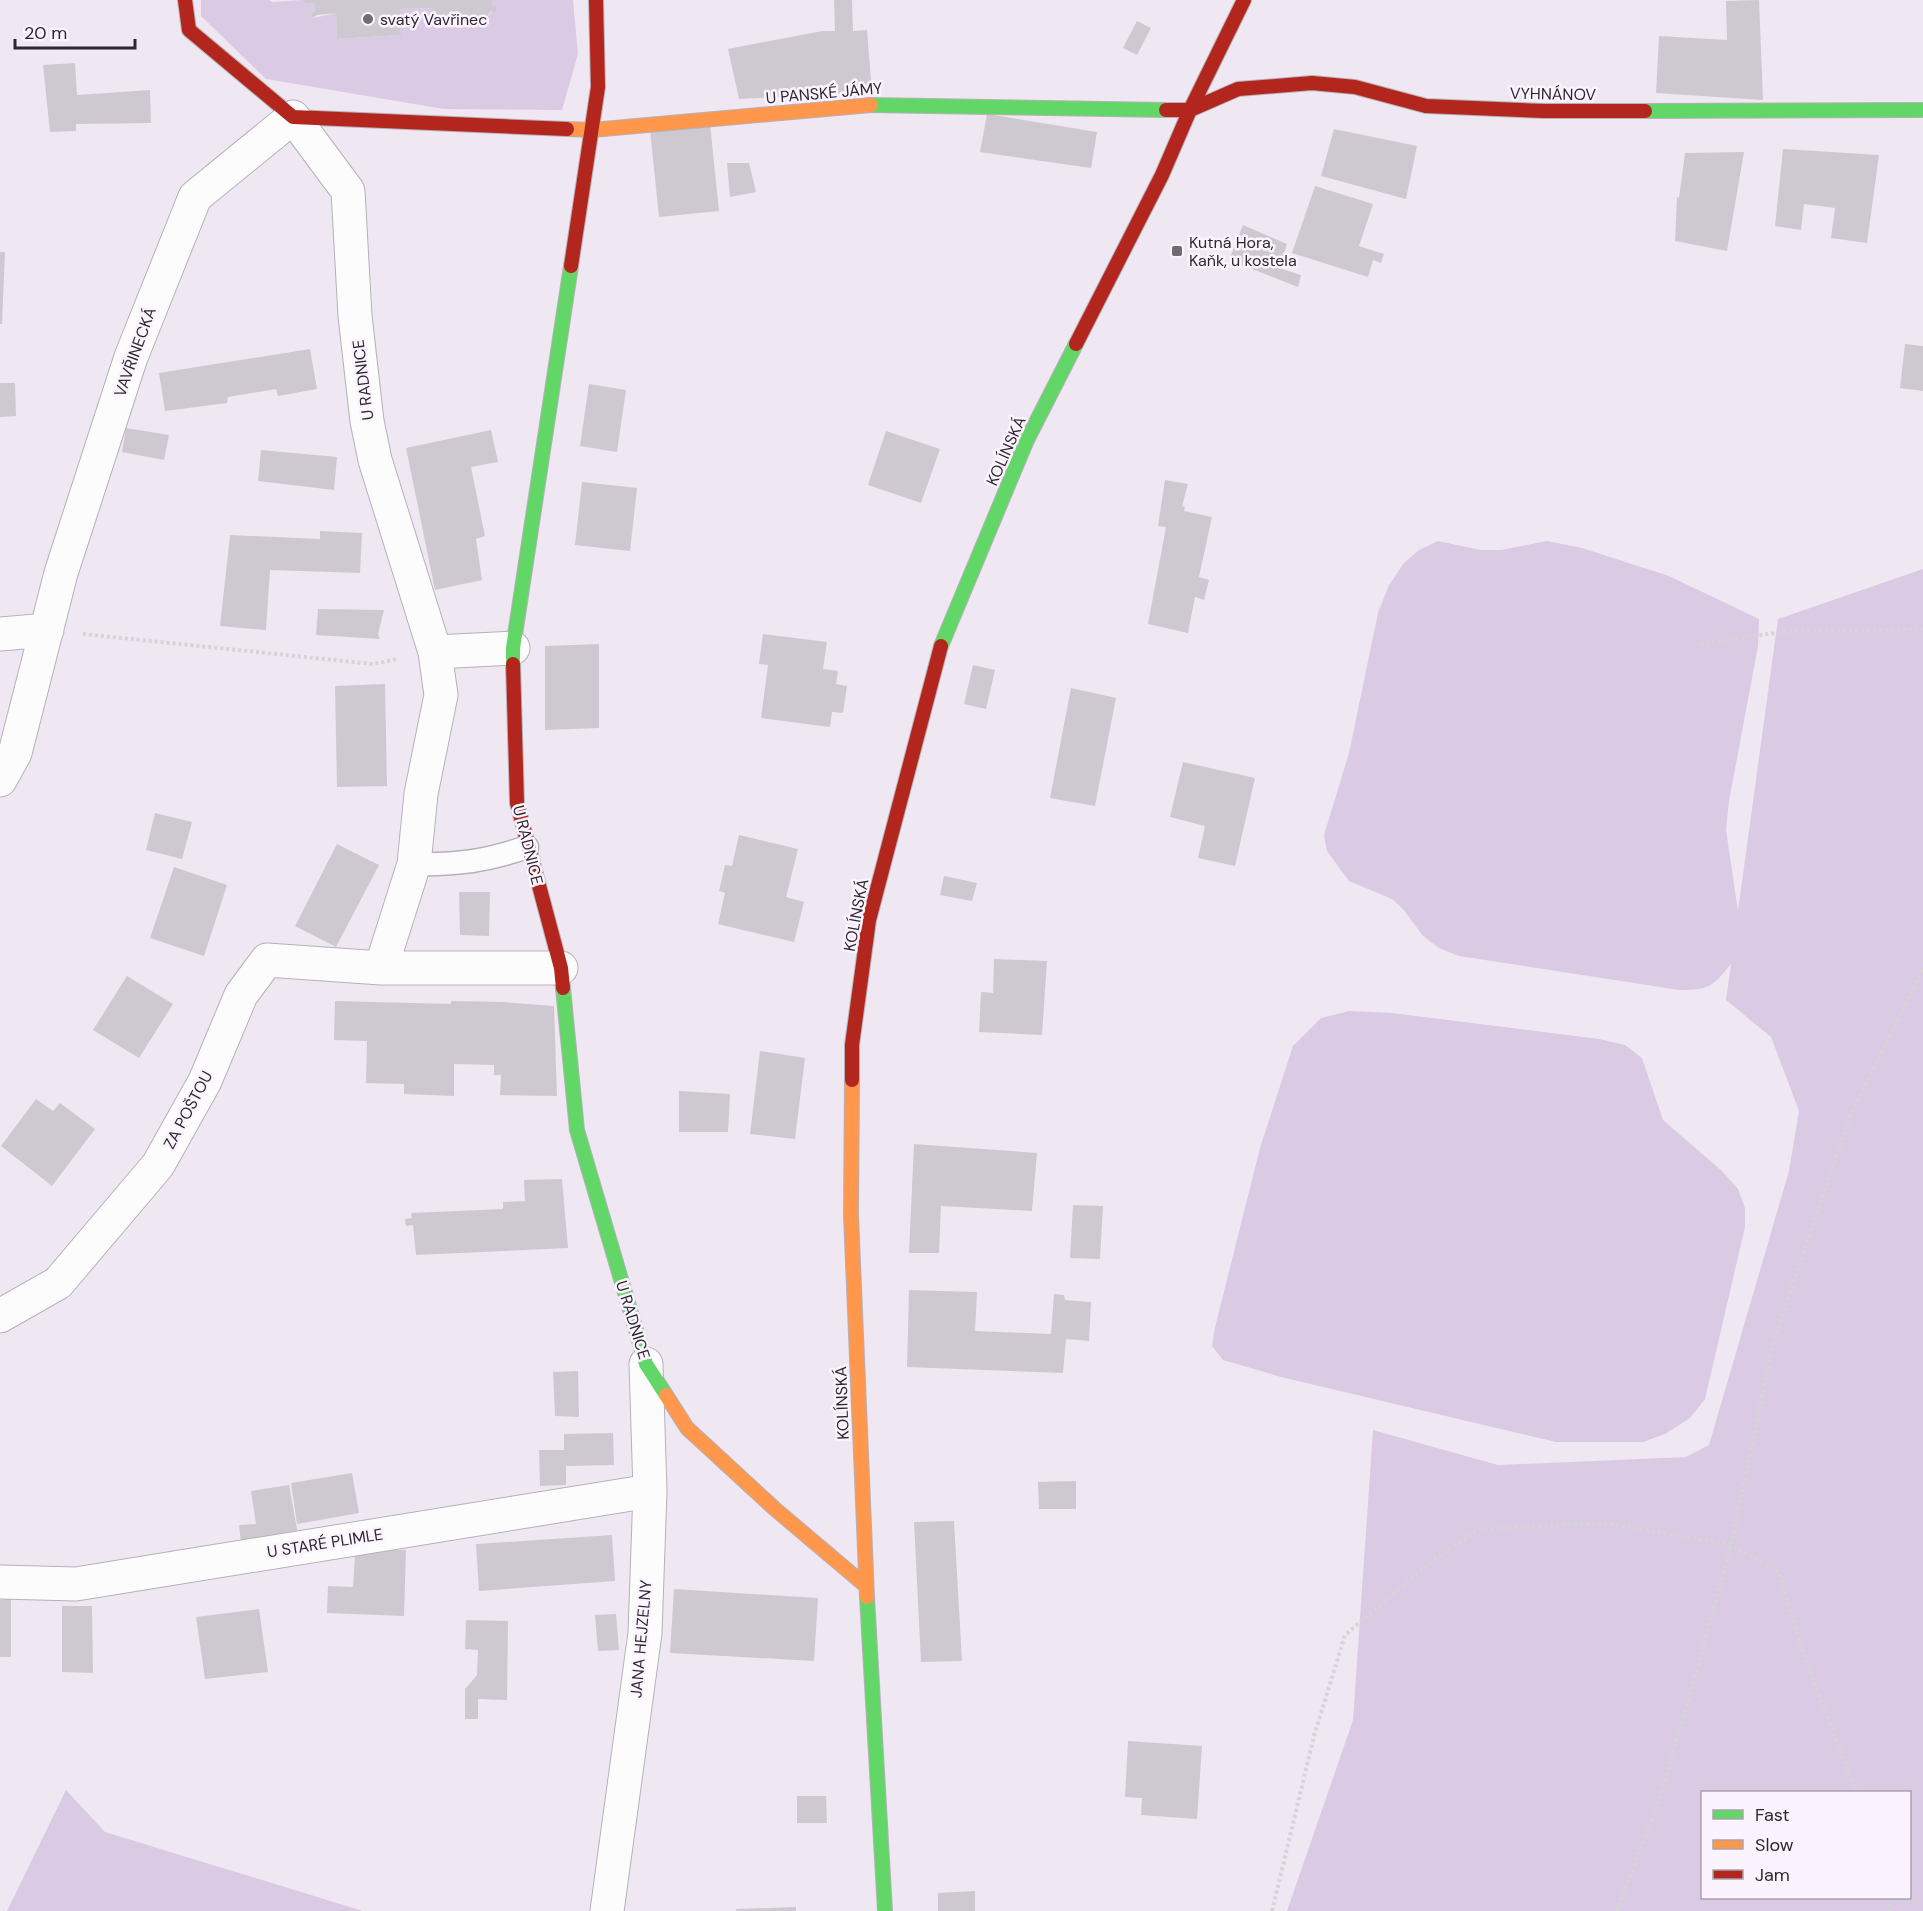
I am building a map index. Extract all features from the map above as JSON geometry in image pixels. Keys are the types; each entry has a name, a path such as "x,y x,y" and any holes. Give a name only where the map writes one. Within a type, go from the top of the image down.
{"street":[{"path":"185,0 189,30 292,117"},
{"path":"592,130 598,87 597,0"},
{"name":"KOLÍNSKÁ","path":"880,1909 850,1215 852,1045 869,920 939,651 1027,440 1162,175 1190,110 1244,0"},
{"name":"VYHNÁNOV","path":"1190,110 1238,89 1312,83 1356,87 1426,106 1438,107 1544,111 1923,110"},
{"name":"U PANSKÉ JÁMY","path":"292,117 592,130 887,104 1190,110"},
{"name":"VAVŘINECKÁ","path":"0,780 15,753 61,573 131,357 195,197 292,117"},
{"name":"U RADNICE","path":"292,117 348,191 355,316 367,421 375,460 435,652 441,695 421,794 414,864 381,968"},
{"name":"U RADNICE","path":"592,130 513,648 517,803 561,968 577,1130 646,1364 687,1428 775,1509 867,1586"},
{"path":"0,634 47,630"},
{"path":"435,652 513,648"},
{"name":"ZA POŠTOU","path":"0,1316 58,1284 158,1165 205,1081 241,995 267,960 381,968"},
{"path":"381,968 561,968"},
{"name":"JANA HEJZELNY","path":"607,1911 645,1634 650,1491 646,1364"},
{"name":"U STARÉ PLIMLE","path":"0,1582 76,1584 650,1491"}],"lane":[{"path":"414,864 454,865 492,859 527,847"}],"path":[{"path":"1700,644 1790,631 1923,629"},
{"path":"47,630 373,664 435,652"},
{"path":"1617,1911 1662,1794 1731,1545 1775,1336 1850,1117 1923,969"},
{"path":"1272,1911 1314,1736 1345,1635 1436,1558 1480,1529 1606,1523 1731,1545 1779,1572 1801,1647 1856,1791"}],"shaded area":[{"path":"201,0 269,0 272,2 302,0 306,4 314,3 315,11 310,14 313,18 336,13 337,39 401,35 400,9 434,8 435,29 460,23 461,29 466,28 465,23 481,20 484,24 488,22 486,18 496,7 493,7 492,0 573,0 578,54 562,110 444,109 266,79 201,16"},
{"path":"1438,541 1481,550 1501,550 1547,541 1582,548 1669,576 1759,619 1758,646 1729,801 1726,830 1738,911 1778,619 1923,569 1923,1911 1287,1911 1353,1720 1373,1430 1498,1465 1686,1457 1709,1445 1789,1171 1799,1111 1771,1037 1726,1000 1731,964 1710,986 1679,990 1459,956 1439,948 1423,936 1403,909 1392,899 1349,881 1327,851 1324,835 1349,753 1378,613 1389,585 1404,563 1419,550"},
{"path":"1349,1011 1392,1013 1599,1039 1625,1045 1642,1058 1663,1120 1722,1171 1738,1189 1745,1208 1745,1227 1705,1399 1690,1418 1665,1434 1643,1442 1556,1442 1281,1377 1223,1360 1212,1346 1215,1327 1260,1148 1293,1046 1321,1018"},
{"path":"66,1790 105,1832 363,1911 7,1911"}],"building":[{"name":"svatý Vavřinec","path":"302,0 492,0 493,7 497,7 495,13 491,11 486,18 488,22 484,25 481,20 465,23 466,28 461,29 460,23 439,26 435,29 432,25 435,22 434,8 400,9 401,35 337,39 336,13 317,15 313,18 310,14 315,11 314,3 306,4"},
{"path":"834,0 852,0 853,31 867,30 872,92 739,99 728,49 822,31 835,31"},
{"path":"1759,0 1763,100 1656,93 1659,36 1727,40 1726,1"},
{"path":"1137,21 1151,28 1137,55 1123,48"},
{"path":"75,63 77,95 150,90 151,123 76,124 76,131 50,132 43,65"},
{"path":"987,114 1097,132 1091,168 980,152"},
{"path":"710,124 719,211 659,217 650,130"},
{"path":"1334,129 1417,146 1406,199 1321,176"},
{"path":"1783,149 1879,155 1867,243 1831,238 1835,208 1804,204 1801,230 1775,226"},
{"path":"1744,152 1727,251 1675,241 1677,197 1679,198 1685,153"},
{"path":"727,163 749,163 756,192 730,197"},
{"path":"1315,186 1373,204 1359,246 1384,254 1381,263 1373,260 1368,277 1292,253"},
{"path":"1243,225 1287,244 1279,268 1301,275 1298,287 1229,260"},
{"path":"0,252 5,252 2,324 0,324"},
{"path":"1905,344 1923,346 1923,391 1900,388"},
{"path":"310,349 317,389 278,396 276,389 228,397 227,403 165,411 159,373"},
{"path":"0,383 15,383 16,416 0,417"},
{"path":"589,384 626,390 617,452 580,446"},
{"path":"126,428 169,435 164,460 122,452"},
{"path":"491,430 498,462 471,467 485,536 476,539 482,580 435,590 406,448"},
{"path":"886,431 940,449 921,503 868,485"},
{"path":"261,450 337,457 334,490 258,481"},
{"path":"1165,480 1188,484 1182,506 1185,507 1184,511 1212,517 1199,577 1209,580 1204,600 1195,597 1188,633 1148,624 1166,527 1158,526"},
{"path":"582,482 637,488 630,551 575,545"},
{"path":"320,531 362,533 360,573 270,570 266,630 220,626 230,535 320,539"},
{"path":"318,609 384,610 378,634 380,639 316,635"},
{"path":"763,634 827,642 823,669 838,671 836,684 847,686 843,713 832,712 830,727 761,718 768,665 759,664"},
{"path":"599,644 599,728 545,730 545,646"},
{"path":"973,665 995,670 986,709 964,704"},
{"path":"385,684 387,786 337,787 335,686"},
{"path":"1071,688 1116,698 1095,806 1050,798"},
{"path":"1183,762 1255,778 1235,866 1198,858 1205,826 1170,817"},
{"path":"155,813 192,822 182,859 146,850"},
{"path":"739,835 798,849 786,897 804,902 794,942 718,924 725,893 719,891 725,865 732,866"},
{"path":"337,844 379,865 336,947 295,926"},
{"path":"174,867 227,885 204,956 150,938"},
{"path":"944,876 977,883 972,901 940,895"},
{"path":"459,892 490,892 489,936 460,935"},
{"path":"994,959 1047,961 1042,1035 979,1032 981,992 993,993"},
{"path":"127,976 173,1004 139,1058 93,1030"},
{"path":"335,1001 451,1004 451,1001 503,1002 554,1006 557,1096 500,1095 501,1075 494,1075 494,1065 454,1064 454,1096 404,1094 404,1084 366,1083 367,1041 334,1040"},
{"path":"760,1051 805,1058 795,1139 750,1134"},
{"path":"679,1091 730,1094 728,1132 679,1132"},
{"path":"36,1099 53,1111 60,1103 95,1129 52,1186 1,1146"},
{"path":"914,1144 1037,1153 1032,1211 941,1206 939,1253 909,1253"},
{"path":"562,1179 568,1248 416,1255 413,1225 406,1226 405,1219 412,1218 411,1213 503,1209 503,1202 525,1201 524,1180"},
{"path":"1073,1205 1103,1206 1100,1259 1070,1258"},
{"path":"909,1290 977,1292 975,1331 1051,1334 1054,1294 1064,1295 1065,1300 1091,1302 1089,1341 1066,1339 1063,1373 907,1367"},
{"path":"578,1371 579,1417 555,1416 553,1372"},
{"path":"613,1433 614,1465 566,1466 566,1485 540,1486 539,1450 564,1450 564,1434"},
{"path":"352,1473 359,1513 297,1524 291,1483"},
{"path":"1076,1481 1076,1509 1039,1509 1038,1482"},
{"path":"289,1485 298,1534 241,1543 239,1525 256,1524 251,1491"},
{"path":"954,1521 962,1661 921,1662 914,1522"},
{"path":"612,1535 615,1581 479,1591 476,1544"},
{"path":"380,1550 406,1550 404,1616 327,1613 328,1586 353,1587 355,1554"},
{"path":"674,1589 818,1598 814,1661 670,1653"},
{"path":"11,1599 11,1657 0,1657 0,1600"},
{"path":"62,1606 92,1606 93,1673 62,1672"},
{"path":"259,1609 268,1672 205,1679 196,1617"},
{"path":"616,1614 619,1650 598,1651 595,1615"},
{"path":"466,1620 508,1621 507,1700 478,1699 478,1719 465,1719 465,1689 477,1675 478,1650 465,1649"},
{"path":"1128,1741 1202,1746 1197,1819 1141,1815 1142,1798 1125,1797"},
{"path":"797,1796 826,1796 827,1823 797,1823"},
{"path":"975,1891 975,1911 938,1911 938,1893"},
{"path":"796,1907 796,1911 736,1911 736,1909"}],"traffic: fast":[{"path":"871,105 1166,110"},
{"path":"1645,111 1923,110"},
{"path":"513,664 513,648 571,266"},
{"path":"941,646 1027,440 1076,344"},
{"path":"563,988 577,1130 646,1364 666,1395"},
{"path":"867,1597 885,1911"}],"traffic: slow":[{"path":"567,129 592,130 871,105"},
{"path":"852,1080 851,1215 867,1597"},
{"path":"666,1395 687,1428 775,1509 866,1586"}],"traffic: jam":[{"path":"185,0 189,30 293,117 567,129"},
{"path":"571,266 598,87 596,0"},
{"path":"1076,344 1162,175 1190,110 1244,0"},
{"path":"1166,110 1190,110 1238,89 1312,83 1355,87 1426,106 1544,111 1645,111"},
{"path":"852,1080 852,1045 869,920 941,646"},
{"path":"513,664 517,803 561,968 563,988"}],"place":[{"name":"svatý Vavřinec","path":"368,19"},
{"name":"Kutná Hora, Kaňk, u kostela","path":"1177,251"}]}
